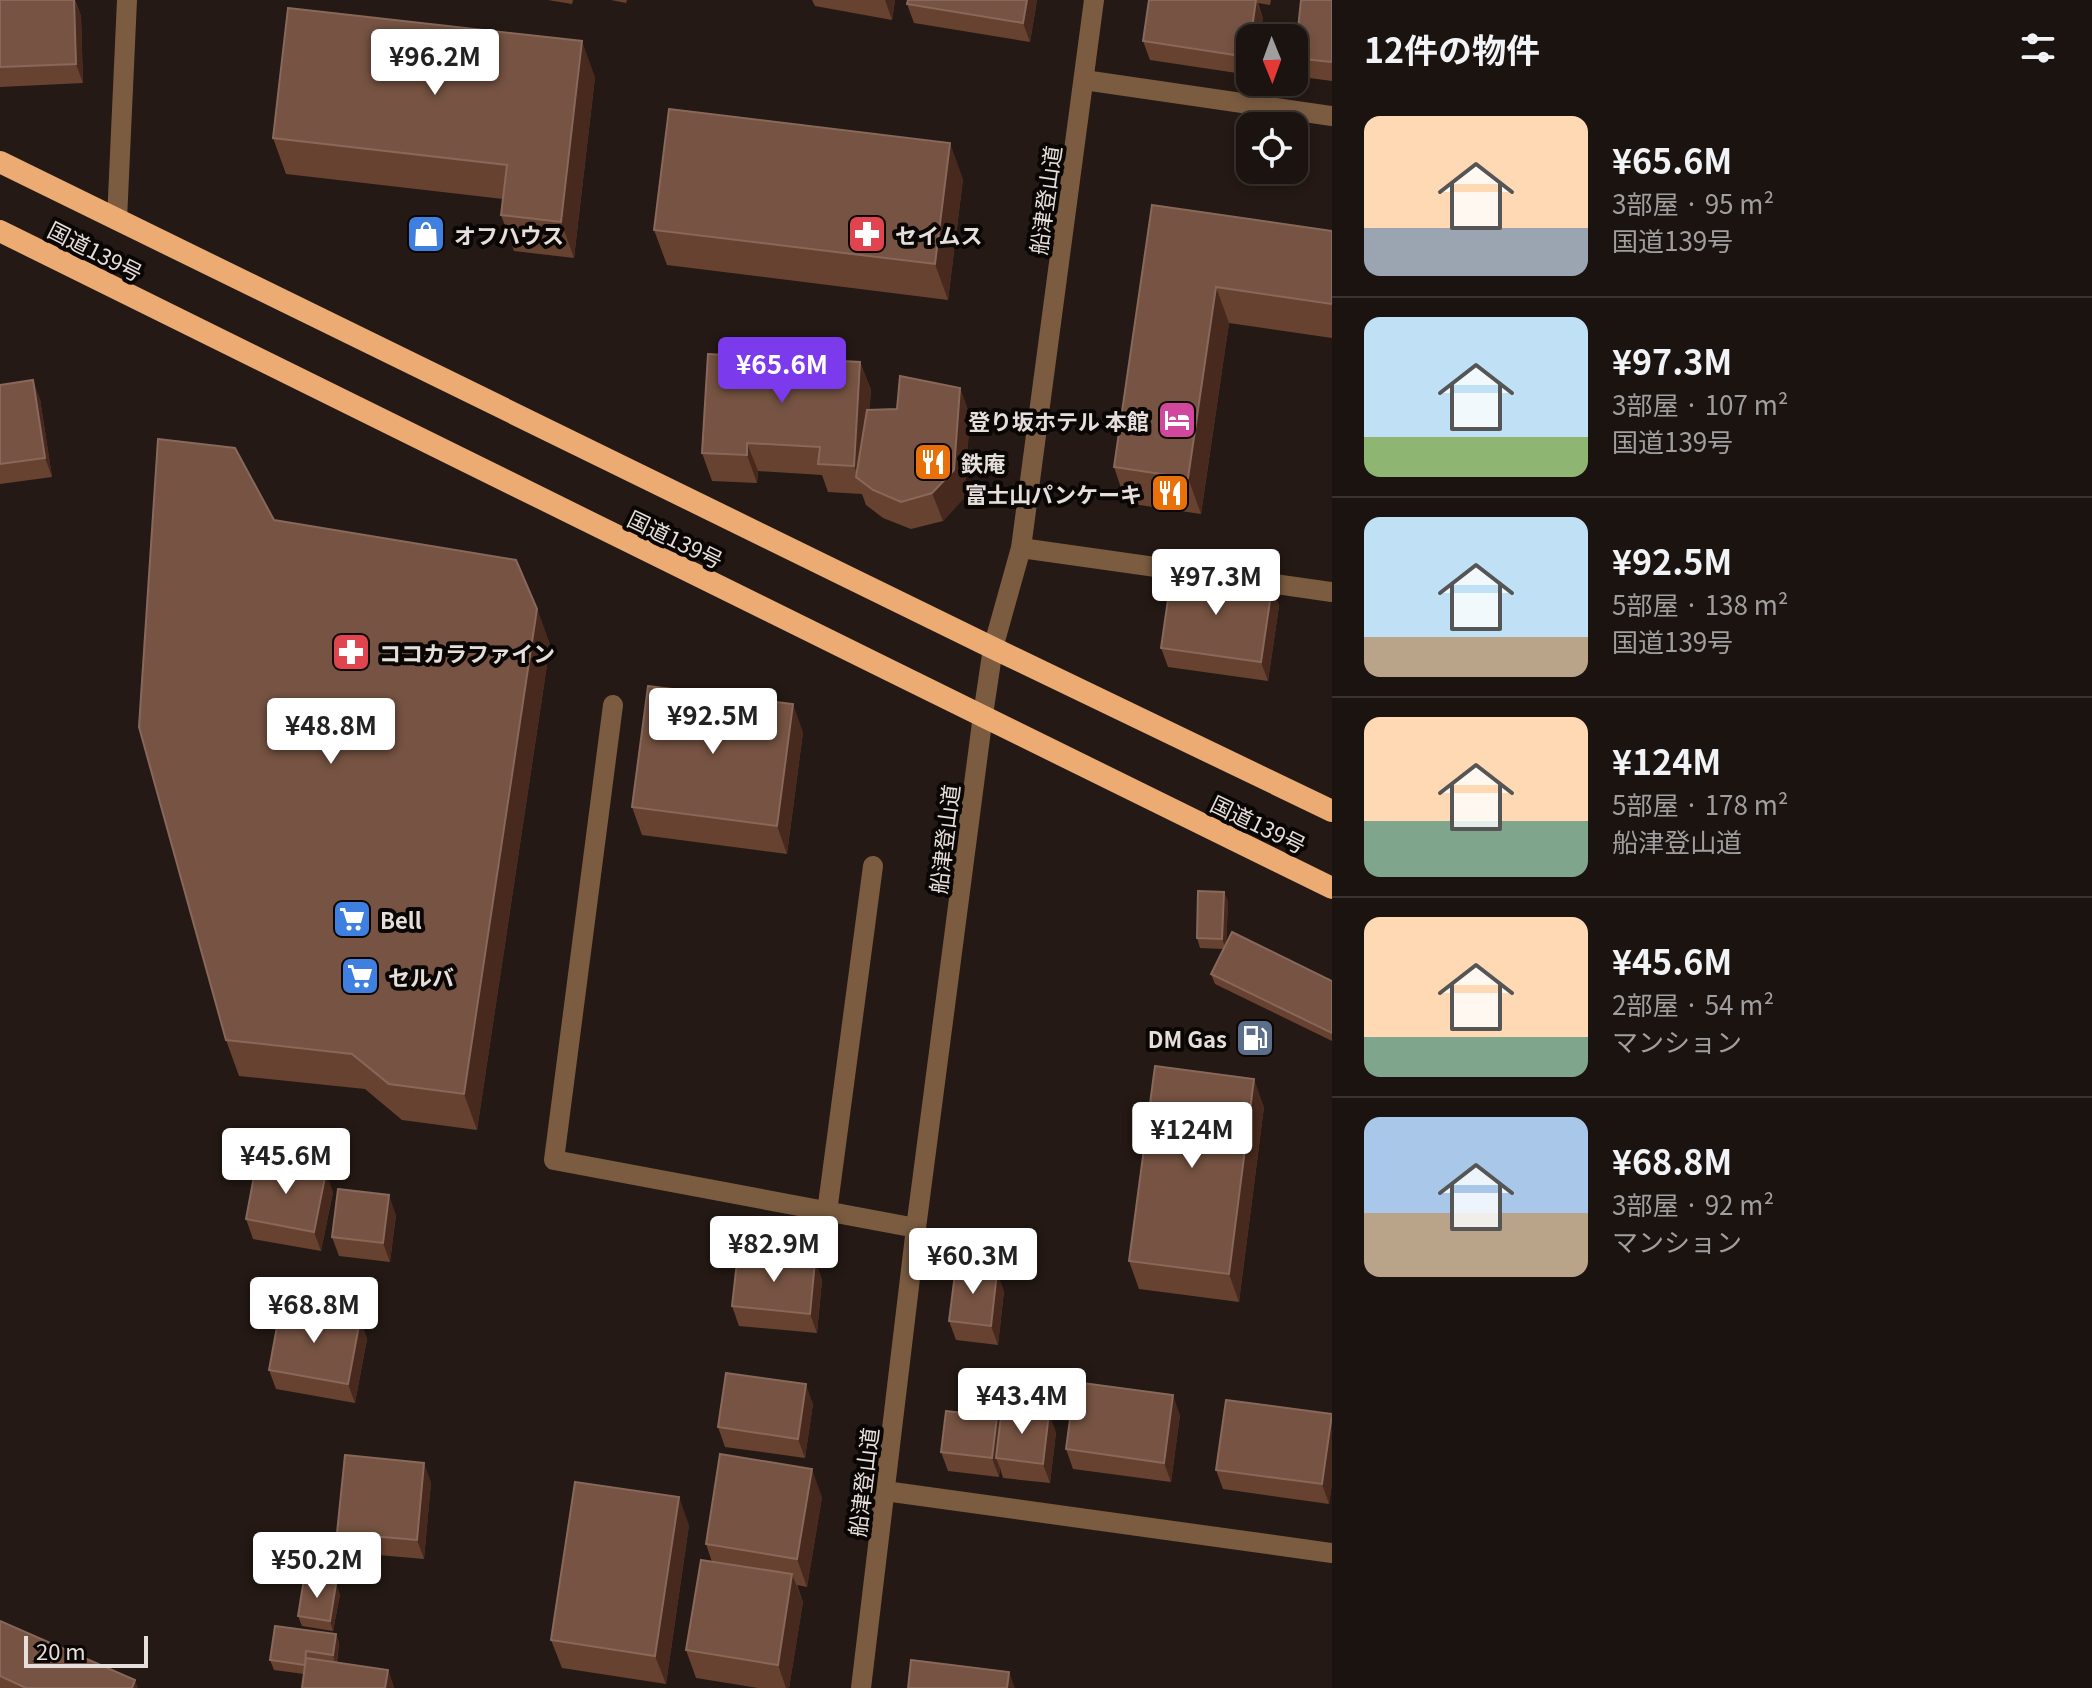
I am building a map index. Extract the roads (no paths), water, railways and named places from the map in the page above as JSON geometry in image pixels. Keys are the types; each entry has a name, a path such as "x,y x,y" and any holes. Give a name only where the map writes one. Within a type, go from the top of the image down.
{"highway":[{"name":"国道139号","path":"0,162 1332,811"},
{"name":"国道139号","path":"0,231 560,510 1332,888"}],"street":[{"path":"117,220 127,0"},
{"name":"船津登山道","path":"861,1688 916,1228 983,715 993,648 1021,548 1094,0"},
{"path":"1084,80 1332,116"},
{"path":"1021,548 1332,592"},
{"path":"613,705 554,1160 916,1228"},
{"path":"827,1212 873,866"},
{"path":"885,1491 1332,1553"}],"place":[{"name":"オフハウス","path":"426,234"},
{"name":"セイムス","path":"867,234"},
{"name":"登り坂ホテル 本館","path":"1177,420"},
{"name":"鉄庵","path":"933,462"},
{"name":"富士山パンケーキ","path":"1170,493"},
{"name":"ココカラファイン","path":"351,652"},
{"name":"Bell","path":"352,919"},
{"name":"セルバ","path":"360,976"},
{"name":"DM Gas","path":"1255,1038"}]}
